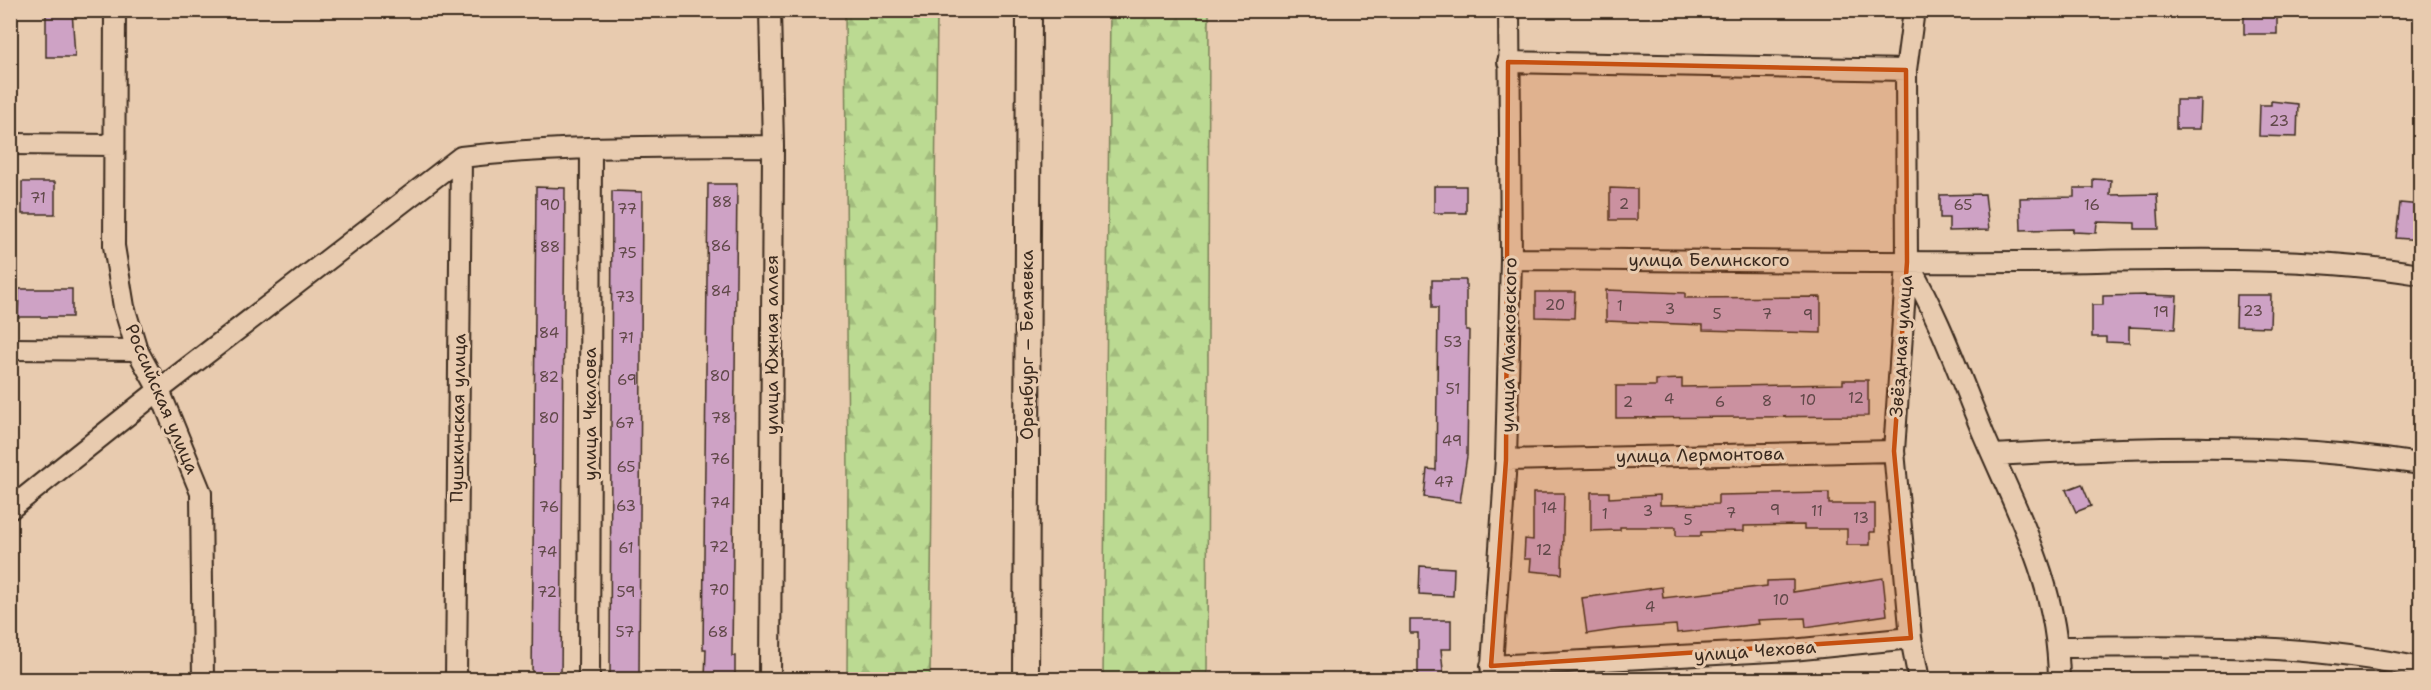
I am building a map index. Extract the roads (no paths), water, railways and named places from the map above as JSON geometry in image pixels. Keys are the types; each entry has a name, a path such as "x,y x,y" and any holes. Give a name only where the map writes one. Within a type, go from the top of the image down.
{"main road":[{"name":"Оренбург – Беляевка","path":"1026,680 1029,10"}],"street":[{"name":"Российская улица","path":"115,10 114,246 124,306 137,350 159,390 201,492 203,680"},
{"name":"улица Южная аллея","path":"770,10 773,146 770,680"},
{"name":"улица Маяковского","path":"1491,673 1506,459 1511,259 1509,10"},
{"name":"Звёздная улица","path":"1914,10 1906,70 1907,262 1894,451 1911,638 1919,680"},
{"path":"1508,62 1906,70"},
{"path":"10,144 114,145"},
{"path":"10,509 159,390 461,157 512,151 591,148 773,146"},
{"name":"улица Чкалова","path":"589,680 591,148"},
{"name":"Пушкинская улица","path":"456,680 461,157"},
{"name":"улица Белинского","path":"1511,259 1907,262 2259,260 2354,266 2421,274"},
{"path":"1907,262 1937,319 1993,455 2034,544 2049,600 2058,647 2059,680"},
{"path":"10,349 137,350"},
{"path":"1993,455 2226,447 2349,454 2421,464"},
{"name":"улица Лермонтова","path":"1506,459 1894,451"},
{"name":"улица Чехова","path":"1491,673 1792,650 1911,638"},
{"path":"2058,647 2182,646 2311,651 2421,668"}]}
